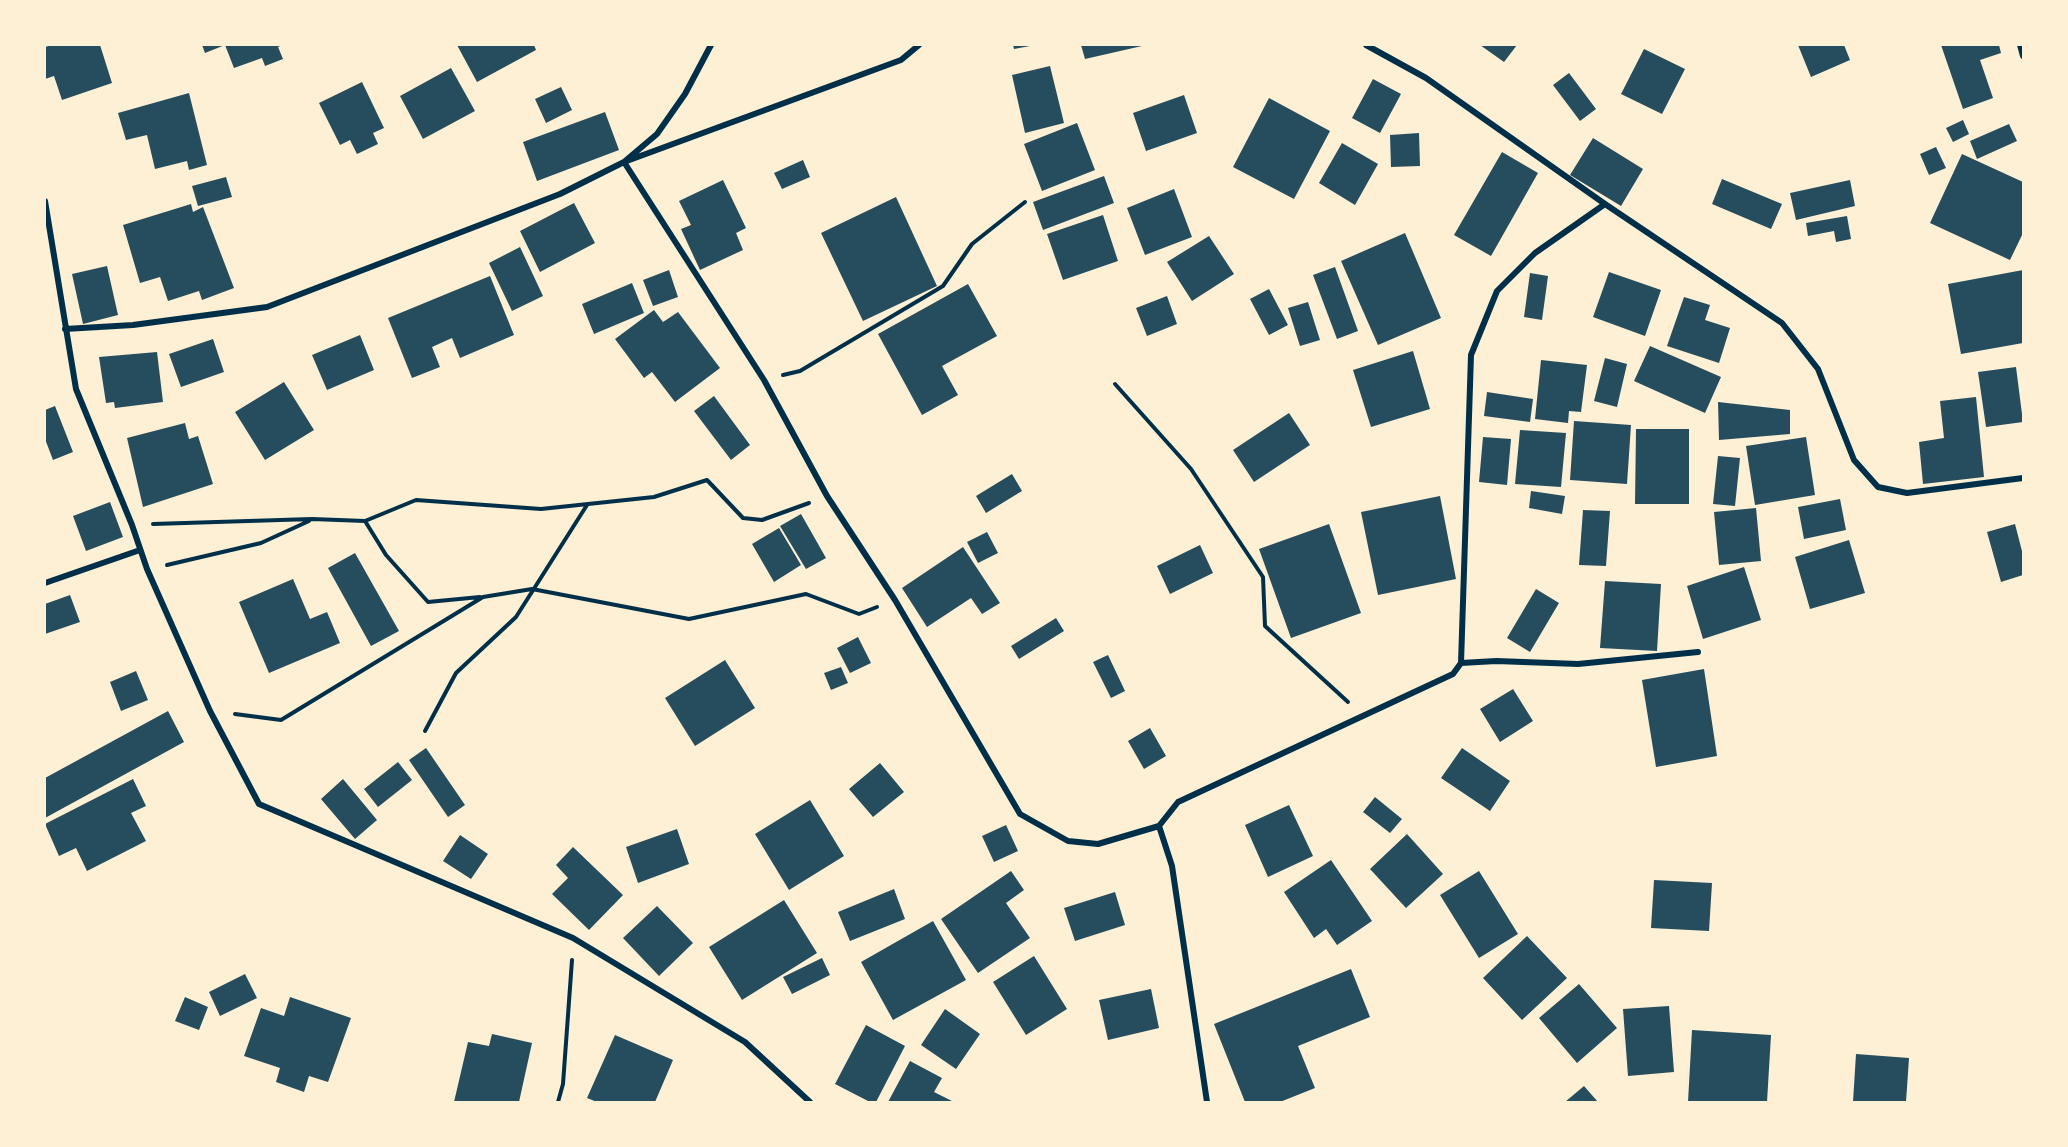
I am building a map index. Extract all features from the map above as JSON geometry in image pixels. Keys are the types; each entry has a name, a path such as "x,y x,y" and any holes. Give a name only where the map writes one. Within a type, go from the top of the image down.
{"street":[{"path":"624,162 657,134 686,94 711,45"},
{"path":"65,329 133,325 267,307 560,194 624,162 901,60 919,45"},
{"path":"1366,45 1426,78 1605,204 1782,323 1818,369 1854,460 1878,487 1907,494 2023,477"},
{"path":"2020,45 2023,56"},
{"path":"624,162 765,380 827,496 895,600 1020,814 1068,841 1098,844 1159,826 1178,802 1453,674 1461,663 1471,355 1497,291 1535,253 1605,204"},
{"path":"45,201 76,389 132,525 147,569 210,711 259,804 573,938 745,1042 810,1102"},
{"path":"45,583 140,550"},
{"path":"1461,663 1496,661 1578,664 1698,652"},
{"path":"1159,826 1172,866 1207,1102"}],"path":[{"path":"765,380 800,371 943,286 972,244 1025,202"},
{"path":"1115,384 1191,469 1263,577 1265,626 1364,716"},
{"path":"132,525 312,519 365,521 416,500 541,509 654,497 707,480 744,518 762,520 827,496"},
{"path":"425,730 456,673 516,616 588,504"},
{"path":"147,569 261,543 312,519"},
{"path":"365,521 386,555 428,602 483,597 532,589 689,619 806,594 859,614 895,600"},
{"path":"210,711 281,720 483,597"},
{"path":"558,1102 563,1084 573,938"}],"building":[{"path":"100,45 112,83 62,100 54,76 45,79 45,47"},
{"path":"202,45 225,45 205,53"},
{"path":"225,45 283,45 278,47 283,59 265,66 262,58 234,68"},
{"path":"457,45 534,45 536,50 477,82"},
{"path":"1013,45 1030,45 1030,46 1014,49"},
{"path":"1081,45 1142,45 1142,46 1085,59"},
{"path":"1480,45 1517,45 1504,62"},
{"path":"1798,45 1844,45 1850,60 1811,77"},
{"path":"1941,45 1999,45 2001,53 1980,60 1993,98 1963,109"},
{"path":"1644,49 1685,69 1662,114 1621,94"},
{"path":"1050,66 1064,123 1025,133 1012,75"},
{"path":"451,68 475,111 423,139 400,96"},
{"path":"1569,73 1596,109 1580,121 1553,85"},
{"path":"1373,79 1401,94 1380,133 1352,118"},
{"path":"362,82 384,128 373,133 378,144 357,154 350,140 340,145 319,103"},
{"path":"561,87 572,110 546,123 535,99"},
{"path":"189,93 207,165 189,170 187,161 155,169 147,135 126,140 118,113"},
{"path":"1184,95 1197,133 1146,151 1133,113"},
{"path":"1269,98 1330,131 1294,199 1233,167"},
{"path":"605,112 619,150 537,181 523,142"},
{"path":"1963,120 1969,134 1953,142 1946,128"},
{"path":"1077,123 1095,170 1042,191 1024,144"},
{"path":"2009,124 2017,141 1977,159 1970,141"},
{"path":"1419,133 1420,166 1391,167 1390,135"},
{"path":"1593,138 1643,169 1621,206 1570,175"},
{"path":"1342,143 1378,164 1355,205 1319,183"},
{"path":"1936,147 1946,168 1929,175 1920,154"},
{"path":"1502,152 1538,173 1491,256 1454,235"},
{"path":"1962,154 2023,182 2023,233 2010,260 1930,223"},
{"path":"803,160 810,177 782,189 774,173"},
{"path":"1104,176 1114,203 1043,230 1033,202"},
{"path":"226,177 232,197 198,206 192,186"},
{"path":"1722,179 1782,204 1771,229 1712,204"},
{"path":"723,180 746,228 736,233 743,250 700,270 681,229 691,225 679,201"},
{"path":"1850,180 1855,206 1796,220 1790,193"},
{"path":"1174,189 1192,237 1145,255 1127,208"},
{"path":"896,197 937,286 863,321 821,233"},
{"path":"574,203 595,243 540,272 520,231"},
{"path":"191,204 193,212 203,207 234,288 202,300 199,291 168,301 160,277 140,283 123,225"},
{"path":"1103,215 1118,261 1063,280 1047,234"},
{"path":"1847,216 1851,239 1836,242 1834,231 1808,236 1806,223"},
{"path":"1405,233 1441,318 1378,345 1341,261"},
{"path":"1209,236 1234,274 1192,301 1167,262"},
{"path":"520,247 543,296 512,311 489,263"},
{"path":"107,266 118,315 83,324 72,274"},
{"path":"1335,267 1358,331 1337,339 1313,275"},
{"path":"669,270 678,297 653,306 643,280"},
{"path":"2023,270 2023,343 1961,354 1948,284"},
{"path":"1609,272 1661,290 1645,336 1593,317"},
{"path":"1530,273 1548,276 1542,320 1524,317"},
{"path":"490,276 514,335 460,358 452,338 432,347 440,367 412,378 388,318"},
{"path":"632,283 644,313 594,334 582,304"},
{"path":"968,284 997,336 942,366 958,395 922,415 878,334"},
{"path":"1269,289 1288,325 1269,335 1250,299"},
{"path":"1167,296 1177,324 1147,336 1136,308"},
{"path":"1684,297 1710,305 1705,320 1730,328 1719,363 1667,346"},
{"path":"1308,302 1320,340 1300,346 1288,308"},
{"path":"654,310 663,322 678,312 720,368 675,402 652,372 644,378 615,339"},
{"path":"360,335 374,370 327,390 312,355"},
{"path":"213,339 224,372 181,387 169,354"},
{"path":"1650,346 1721,377 1705,413 1634,381"},
{"path":"1413,351 1430,409 1371,427 1353,370"},
{"path":"157,352 163,402 115,408 114,402 106,403 99,357"},
{"path":"1605,358 1627,364 1617,407 1594,401"},
{"path":"1541,360 1587,365 1581,412 1569,411 1568,423 1535,419"},
{"path":"2016,367 2023,422 1986,427 1978,372"},
{"path":"284,382 314,430 265,460 235,412"},
{"path":"1487,392 1533,399 1530,422 1484,416"},
{"path":"714,396 750,445 731,460 694,411"},
{"path":"1976,397 1984,477 1923,484 1919,442 1944,438 1940,401"},
{"path":"1718,402 1790,410 1790,434 1719,440"},
{"path":"55,406 73,452 53,460 45,439 45,410"},
{"path":"1289,413 1310,445 1254,482 1233,450"},
{"path":"1574,421 1631,425 1627,484 1570,480"},
{"path":"185,423 189,439 198,436 213,484 143,507 127,438"},
{"path":"1636,429 1689,429 1689,504 1635,504"},
{"path":"1520,430 1566,433 1561,487 1515,484"},
{"path":"1483,437 1511,439 1507,485 1479,482"},
{"path":"1806,437 1815,495 1755,505 1746,446"},
{"path":"1718,456 1740,458 1735,506 1713,504"},
{"path":"1012,474 1022,491 986,513 976,496"},
{"path":"1531,491 1565,496 1562,514 1529,508"},
{"path":"1440,496 1456,579 1378,595 1361,512"},
{"path":"1840,499 1846,530 1804,539 1798,507"},
{"path":"110,502 123,537 86,551 73,516"},
{"path":"1756,508 1761,561 1719,565 1714,512"},
{"path":"1583,510 1610,511 1606,566 1579,565"},
{"path":"801,514 826,558 806,569 780,526"},
{"path":"1329,524 1361,613 1291,638 1259,549"},
{"path":"2015,524 2023,555 2023,575 2001,582 1987,532"},
{"path":"779,528 801,565 774,582 752,544"},
{"path":"987,532 998,553 978,563 967,542"},
{"path":"1849,540 1865,593 1810,609 1795,557"},
{"path":"1200,545 1213,573 1170,594 1157,566"},
{"path":"963,547 1000,603 982,614 971,598 927,627 902,588"},
{"path":"355,553 399,631 371,646 328,568"},
{"path":"1744,567 1761,620 1703,639 1687,586"},
{"path":"293,579 310,619 327,612 340,643 269,673 239,602"},
{"path":"1605,581 1661,584 1657,651 1600,648"},
{"path":"1536,589 1559,603 1530,652 1507,638"},
{"path":"70,595 80,622 45,634 45,604"},
{"path":"1056,618 1064,631 1019,659 1011,646"},
{"path":"858,637 871,663 850,673 837,648"},
{"path":"1108,655 1125,691 1111,698 1093,662"},
{"path":"725,660 755,708 695,746 665,698"},
{"path":"841,667 848,683 831,690 824,673"},
{"path":"1704,669 1717,756 1656,767 1642,680"},
{"path":"136,671 148,700 121,711 110,682"},
{"path":"1513,689 1533,721 1500,742 1480,709"},
{"path":"168,711 184,742 45,818 45,778"},
{"path":"1150,728 1166,756 1144,769 1128,741"},
{"path":"426,748 465,805 448,817 409,760"},
{"path":"1462,748 1510,781 1490,811 1441,778"},
{"path":"398,762 412,780 378,807 364,789"},
{"path":"880,763 904,792 873,817 849,789"},
{"path":"133,779 146,806 131,813 146,841 87,871 76,848 59,856 45,824"},
{"path":"343,779 377,820 355,839 321,799"},
{"path":"1375,797 1402,819 1390,833 1363,812"},
{"path":"810,800 844,856 789,890 755,834"},
{"path":"1289,805 1313,856 1268,877 1245,825"},
{"path":"1006,825 1018,851 994,862 982,836"},
{"path":"677,829 689,864 638,883 626,847"},
{"path":"1407,834 1443,874 1406,908 1370,869"},
{"path":"460,835 488,854 471,879 443,861"},
{"path":"573,847 623,895 589,930 552,894 568,878 556,865"},
{"path":"1331,860 1372,921 1337,945 1326,929 1314,938 1284,892"},
{"path":"1011,871 1024,890 1006,903 1030,938 978,973 941,919"},
{"path":"1479,871 1518,934 1479,958 1440,895"},
{"path":"1654,880 1712,883 1709,931 1651,928"},
{"path":"894,889 905,919 850,941 838,912"},
{"path":"1115,892 1125,925 1075,941 1064,908"},
{"path":"784,900 817,953 742,1000 709,947"},
{"path":"657,906 693,943 659,976 623,938"},
{"path":"933,921 966,980 893,1020 861,962"},
{"path":"1527,936 1567,978 1522,1020 1483,978"},
{"path":"1034,956 1067,1009 1026,1035 993,982"},
{"path":"822,958 830,975 792,994 783,977"},
{"path":"1351,969 1370,1017 1298,1046 1315,1088 1280,1102 1245,1102 1214,1024"},
{"path":"245,974 257,998 220,1016 209,992"},
{"path":"1579,984 1617,1028 1577,1063 1539,1018"},
{"path":"1151,989 1159,1028 1108,1040 1099,1000"},
{"path":"185,997 208,1007 199,1030 175,1021"},
{"path":"290,997 351,1018 328,1082 309,1076 304,1092 276,1082 280,1068 244,1056 261,1008 284,1016"},
{"path":"1669,1006 1674,1072 1628,1076 1623,1009"},
{"path":"945,1009 980,1034 956,1069 921,1045"},
{"path":"866,1025 905,1046 876,1102 870,1102 835,1084"},
{"path":"1692,1030 1771,1035 1767,1102 1688,1102"},
{"path":"492,1034 532,1043 519,1102 454,1102 468,1042 489,1046"},
{"path":"615,1035 673,1060 655,1102 597,1102 587,1098"},
{"path":"1856,1054 1909,1058 1906,1102 1853,1102"},
{"path":"910,1061 942,1078 934,1092 954,1102 888,1102"},
{"path":"1584,1086 1598,1102 1565,1102"}]}
